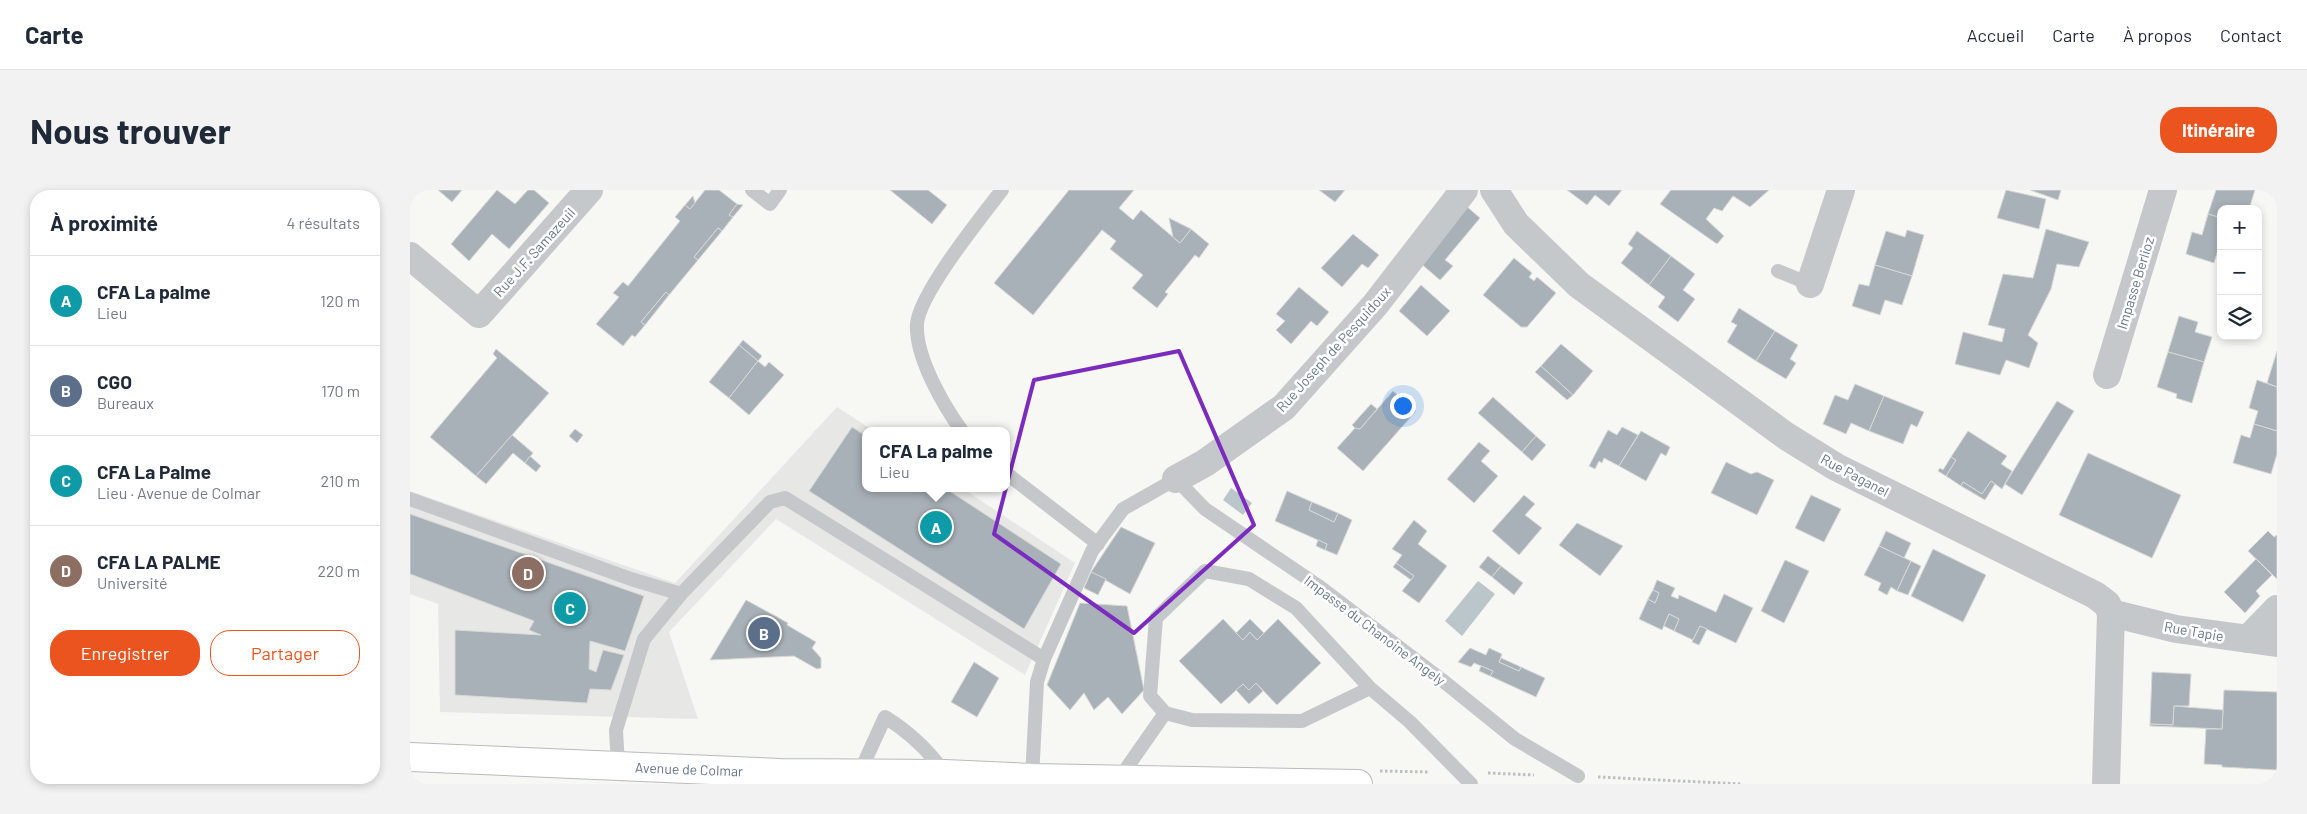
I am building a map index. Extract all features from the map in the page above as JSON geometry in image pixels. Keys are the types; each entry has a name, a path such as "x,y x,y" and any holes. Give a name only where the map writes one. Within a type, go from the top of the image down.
{"main road":[{"name":"Avenue de Colmar","path":"410,757 859,774 945,774 1032,778 1358,784"}],"street":[{"name":"Rue J.F. Samazeuil","path":"410,256 479,314 589,190"},
{"name":"Rue Joseph de Pesquidoux","path":"1176,480 1205,464 1284,407 1375,305 1464,190"},
{"path":"1810,284 1841,190"},
{"name":"Impasse Berlioz","path":"2107,375 2163,190"},
{"name":"Rue Paganel","path":"1505,195 1516,224 1579,285 1786,436 1836,467 2095,594 2107,604 2111,613"},
{"path":"2248,639 2277,609"},
{"path":"2106,784 2111,613"},
{"name":"Rue Tapie","path":"2111,613 2176,629 2277,643"}],"lane":[{"path":"752,190 770,204 780,190"},
{"path":"959,427 944,405 928,370 917,337 917,323 920,309 935,282 1002,190"},
{"path":"1778,271 1810,284"},
{"path":"1010,476 1098,544"},
{"path":"1032,778 1037,682 1044,659 1092,551 1124,509 1176,480"},
{"name":"Impasse du Chanoine Angely","path":"1176,480 1205,509 1327,592 1442,680 1515,739 1578,776"},
{"path":"618,766 616,730 644,639 681,594 770,502 785,498 1044,659"},
{"path":"410,499 631,579 681,594"},
{"path":"1370,688 1302,721 1192,720 1165,713 1150,696 1156,618 1205,570 1249,579 1296,608 1370,688 1410,722 1471,784"},
{"path":"1119,779 1165,713"},
{"path":"859,774 885,717 906,730 937,761 945,774"}],"path":[{"path":"1518,774 1742,784"}],"highlighted area":[{"path":"1179,351 1254,525 1134,633 994,534 1034,380"}],"shaded area":[{"path":"837,407 868,427 862,427 862,492 968,492 1075,563 1025,675 776,519 669,632 698,719 440,712 438,604 410,594 410,491 675,583"},
{"path":"1231,488 1252,503 1243,515 1223,500"},
{"path":"1478,581 1495,594 1462,636 1445,621"}],"building":[{"path":"438,190 462,190 452,202"},
{"path":"497,190 515,204 528,190 534,190 549,203 509,249 492,234 469,261 451,244"},
{"path":"705,190 719,190 737,204 729,215 733,217 722,231 718,228 694,257 698,260 669,295 666,292 641,322 645,325 635,337 632,335 623,346 596,324 619,297 613,293 623,282 628,286 680,221 675,217 685,205 690,209"},
{"path":"890,190 928,190 947,205 932,224"},
{"path":"1069,190 1134,190 1119,208 1133,220 1141,210 1180,243 1191,229 1209,244 1199,258 1195,255 1165,292 1168,294 1157,308 1132,288 1143,275 1110,249 1116,241 1102,230 1033,315 994,283"},
{"path":"1319,190 1345,190 1335,202"},
{"path":"1567,190 1622,190 1609,206 1595,195 1587,205"},
{"path":"1671,190 1769,190 1750,207 1733,196 1722,211 1714,208 1706,219 1724,236 1717,244 1660,204"},
{"path":"2006,190 2046,199 2039,229 1997,218"},
{"path":"2030,190 2061,190 2058,200"},
{"path":"2216,190 2255,190 2250,205 2217,205 2217,217 2208,214"},
{"path":"693,196 695,203 690,209 685,205"},
{"path":"737,204 743,205 733,217 729,215"},
{"path":"1465,205 1480,218 1445,260 1453,266 1440,280 1419,262"},
{"path":"2208,214 2217,217 2217,253 2214,263 2186,254 2192,232 2202,235"},
{"path":"1169,218 1191,229 1180,243 1173,237"},
{"path":"718,228 722,231 698,260 694,257"},
{"path":"2046,229 2089,242 2079,267 2057,264 2051,289 2028,335 2038,343 2029,368 2006,360 2000,375 1955,364 1963,332 2002,342 2005,329 1988,325 2003,274 2033,278"},
{"path":"1907,230 1924,235 1912,276 1875,265 1886,231 1905,237"},
{"path":"1637,231 1671,256 1649,285 1621,263 1633,248 1628,244"},
{"path":"1353,234 1379,255 1368,268 1362,264 1342,287 1321,268"},
{"path":"1671,256 1695,274 1683,290 1695,299 1678,322 1658,307 1665,297 1649,285"},
{"path":"1514,258 1532,273 1529,277 1534,281 1537,277 1556,293 1527,327 1521,327 1483,295"},
{"path":"1875,265 1912,276 1902,305 1885,300 1880,315 1852,306 1859,284 1869,286"},
{"path":"1421,285 1450,311 1427,336 1399,311"},
{"path":"1299,287 1329,312 1317,326 1311,321 1291,344 1276,330 1285,321 1276,314"},
{"path":"666,292 669,295 645,325 641,322"},
{"path":"1739,308 1775,331 1756,361 1727,342 1737,325 1731,322"},
{"path":"2179,316 2198,322 2195,332 2212,337 2204,362 2168,352"},
{"path":"1775,331 1798,345 1790,359 1796,363 1786,379 1756,361"},
{"path":"743,340 762,356 758,361 739,345"},
{"path":"1561,344 1593,371 1573,395 1541,366"},
{"path":"739,345 758,361 729,398 709,382"},
{"path":"496,349 549,393 476,476 430,437 497,358 493,354"},
{"path":"2277,351 2277,387 2267,383"},
{"path":"2168,352 2204,362 2192,403 2176,398 2177,394 2157,387"},
{"path":"758,361 765,367 769,362 784,375 749,415 729,398"},
{"path":"1541,366 1573,395 1567,400 1535,372"},
{"path":"2257,380 2277,387 2277,431 2254,424 2258,411 2249,408"},
{"path":"1855,384 1884,396 1869,431 1851,423 1846,434 1823,424 1835,395 1848,400"},
{"path":"1393,391 1416,411 1363,471 1337,448 1356,427 1360,429"},
{"path":"1884,396 1924,412 1917,427 1911,424 1903,444 1869,431"},
{"path":"1493,397 1536,436 1522,452 1478,413"},
{"path":"2057,401 2074,411 2022,495 2005,484"},
{"path":"1371,404 1377,409 1360,429 1355,428 1352,425"},
{"path":"2254,424 2277,431 2277,454 2271,474 2233,463 2241,435 2250,438"},
{"path":"852,427 862,433 862,492 951,492 1061,564 1024,629 809,491"},
{"path":"1622,427 1638,435 1619,466 1604,458 1602,463 1599,461 1595,469 1589,466 1608,430 1617,435"},
{"path":"575,429 583,435 577,443 569,436"},
{"path":"1641,431 1670,447 1666,456 1661,453 1646,481 1619,466"},
{"path":"1968,431 2007,456 2001,464 2012,471 2002,489 1991,481 1982,494 1963,482 1961,486 1946,476 1956,460 1951,457"},
{"path":"512,435 533,453 525,463 513,453 486,484 476,476"},
{"path":"1536,436 1546,445 1532,461 1522,452"},
{"path":"1479,442 1490,451 1481,461 1498,476 1474,503 1447,479"},
{"path":"2088,453 2181,495 2152,558 2059,515"},
{"path":"530,456 541,466 536,472 525,463"},
{"path":"1951,457 1956,460 1946,476 1938,471 1940,468 1943,470"},
{"path":"1726,462 1751,474 1757,472 1774,480 1757,515 1711,493"},
{"path":"1991,481 1995,484 1985,500 1961,486 1963,482 1982,494"},
{"path":"1287,491 1312,502 1309,510 1334,522 1338,513 1352,520 1337,555 1325,550 1327,544 1275,521"},
{"path":"1524,495 1535,504 1525,515 1542,528 1519,555 1492,531"},
{"path":"1811,495 1841,509 1824,542 1795,528"},
{"path":"1312,502 1338,513 1334,522 1309,510"},
{"path":"410,514 644,596 625,651 590,641 589,669 596,672 603,650 624,655 611,690 590,689 587,703 455,695 455,630 541,635 529,630 534,621 410,574"},
{"path":"1414,520 1427,531 1418,544 1447,566 1419,603 1402,591 1414,576 1396,563 1402,555 1392,549"},
{"path":"1577,523 1623,546 1600,576 1559,545"},
{"path":"1121,527 1155,543 1130,594 1091,572"},
{"path":"1886,531 1911,543 1904,558 1879,546"},
{"path":"2268,531 2274,537 2277,535 2277,579 2248,551"},
{"path":"1318,540 1327,544 1325,550 1316,546"},
{"path":"1879,546 1911,561 1897,591 1891,587 1887,595 1878,590 1881,583 1864,575"},
{"path":"1933,549 1986,575 1963,622 1911,596"},
{"path":"1488,556 1501,566 1492,577 1479,567"},
{"path":"2256,559 2272,575 2256,591 2260,596 2245,613 2224,592"},
{"path":"1785,560 1809,571 1784,623 1761,611"},
{"path":"1911,561 1921,566 1908,595 1897,591"},
{"path":"1396,563 1414,576 1411,580 1393,567"},
{"path":"1501,566 1523,583 1514,595 1492,577"},
{"path":"1091,572 1106,579 1098,595 1084,588"},
{"path":"1657,580 1675,588 1671,596 1678,599 1679,595 1716,612 1724,594 1753,608 1736,643 1700,626 1693,640 1674,631 1679,619 1669,614 1662,630 1639,619 1648,599 1655,603 1659,593 1653,590"},
{"path":"1653,590 1659,593 1655,603 1648,599"},
{"path":"746,600 788,623 787,625 816,642 812,648 821,658 821,668 817,669 794,656 710,660"},
{"path":"1080,603 1127,606 1144,690 1122,714 1108,697 1094,710 1084,693 1070,710 1047,685"},
{"path":"1669,614 1679,619 1674,631 1664,626"},
{"path":"1223,619 1243,640 1250,632 1257,640 1278,619 1321,663 1277,705 1256,683 1249,690 1243,684 1221,704 1179,661"},
{"path":"1250,619 1264,633 1257,640 1250,632 1243,640 1236,633"},
{"path":"1700,626 1707,629 1699,645 1692,642"},
{"path":"1470,648 1486,655 1489,648 1502,654 1499,662 1519,671 1521,667 1545,678 1536,697 1490,676 1493,671 1474,663 1471,667 1458,662"},
{"path":"1501,658 1521,667 1519,671 1499,662"},
{"path":"974,662 999,678 977,717 951,702"},
{"path":"1481,666 1493,671 1490,676 1479,671"},
{"path":"2152,672 2191,674 2189,706 2174,706 2173,725 2150,724"},
{"path":"1256,683 1263,691 1249,704 1236,690 1243,684 1249,690"},
{"path":"2224,690 2277,692 2277,770 2222,767 2222,765 2204,764 2206,729 2222,729"},
{"path":"2174,706 2223,710 2222,729 2150,726 2150,724 2173,725"}],"place":[{"name":"CFA La palme","path":"936,527"},
{"name":"CFA LA PALME","path":"528,573"},
{"name":"CFA La Palme","path":"570,608"},
{"name":"CGO","path":"764,633"}]}
